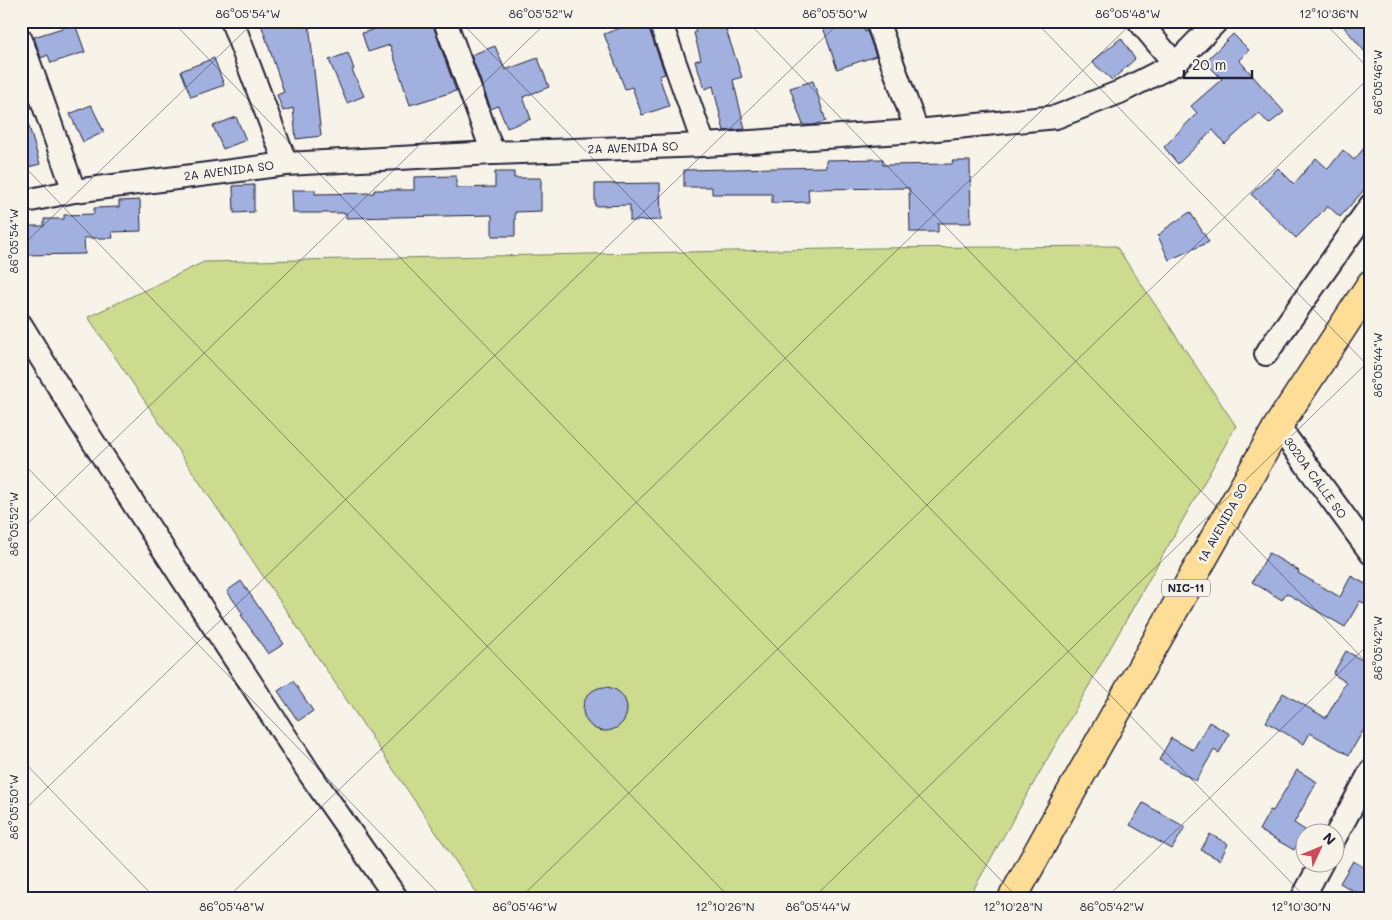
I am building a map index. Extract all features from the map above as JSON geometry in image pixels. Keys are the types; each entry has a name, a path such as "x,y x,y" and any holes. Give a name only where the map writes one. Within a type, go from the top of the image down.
{"highway":[{"name":"1A AVENIDA SO","path":"1012,899 1060,810 1278,426 1371,284"}],"street":[{"path":"232,21 286,164"},
{"path":"445,21 492,153"},
{"path":"660,21 704,145"},
{"path":"876,21 917,131"},
{"path":"1139,21 1175,64"},
{"name":"2A AVENIDA SO","path":"21,202 74,191 286,164 492,153 704,145 917,131 1056,117 1120,92 1175,64 1217,21"},
{"path":"21,40 74,191"},
{"path":"1266,354 1371,205"},
{"path":"21,325 79,420 300,758 397,899"},
{"name":"3020A CALLE SO","path":"1278,426 1371,553"},
{"path":"1343,822 1371,771"},
{"path":"1302,899 1317,872"}],"green space":[{"path":"1116,246 1236,426 968,899 481,899 88,317 204,262 876,248"}],"building":[{"path":"260,21 296,21 298,26 309,23 321,136 296,139 293,108 283,111 277,95 284,92"},
{"path":"401,21 432,21 456,91 410,105 390,45 368,52 362,33"},
{"path":"639,21 647,21 665,74 659,76 669,106 642,115 632,87 625,89 604,34"},
{"path":"692,21 723,21 742,77 733,80 745,129 724,131 713,86 705,89 695,61 701,59"},
{"path":"821,21 862,21 876,56 837,69"},
{"path":"1339,21 1371,21 1371,59"},
{"path":"75,24 85,52 51,63 48,55 41,58 34,37"},
{"path":"1233,34 1249,50 1239,60 1284,112 1269,124 1259,113 1225,144 1213,130 1178,164 1164,147 1197,113 1191,106 1222,79 1205,62"},
{"path":"1121,38 1135,59 1112,80 1092,62"},
{"path":"495,46 505,70 538,58 549,87 523,97 531,119 507,128 498,106 491,109 471,55"},
{"path":"348,53 354,69 352,70 364,96 347,103 329,60"},
{"path":"214,58 224,85 191,97 181,71"},
{"path":"813,81 826,121 814,125 803,125 790,88"},
{"path":"91,105 104,132 83,142 70,114"},
{"path":"21,116 26,116 40,164 21,169"},
{"path":"236,117 246,140 223,149 213,126"},
{"path":"1371,140 1371,182 1340,217 1328,206 1296,238 1251,194 1278,168 1294,184 1316,158 1328,169 1343,150 1354,160"},
{"path":"883,159 883,165 953,164 952,161 970,161 971,223 938,223 938,232 910,232 909,188 808,189 809,202 772,203 772,194 712,194 712,187 684,187 684,170 826,167 826,160"},
{"path":"495,172 514,172 514,178 541,178 541,211 515,212 515,236 492,236 492,215 346,218 346,213 293,213 292,190 315,190 315,194 374,193 374,190 414,190 414,177 456,176 456,188 495,187"},
{"path":"660,183 661,220 630,221 630,205 595,206 595,184"},
{"path":"254,185 254,212 234,213 233,186"},
{"path":"140,200 141,231 112,232 113,238 84,238 85,254 21,255 21,226 44,226 44,219 64,219 64,215 94,214 94,208 119,207 119,201"},
{"path":"1190,212 1209,242 1169,260 1158,236"},
{"path":"1269,553 1299,571 1298,573 1340,597 1351,576 1371,587 1371,607 1360,601 1345,627 1286,593 1282,600 1252,582"},
{"path":"241,581 284,644 268,654 227,591"},
{"path":"1346,651 1371,665 1371,717 1349,755 1310,733 1304,744 1266,722 1283,693 1326,718 1346,682 1333,674"},
{"path":"293,681 313,711 298,721 278,691"},
{"path":"605,687 617,691 623,697 627,709 623,721 617,727 605,731 593,727 587,721 583,709 587,697 593,691"},
{"path":"1209,722 1230,734 1219,753 1214,750 1196,781 1159,760 1171,738 1193,750"},
{"path":"1297,770 1317,782 1294,822 1294,850 1259,830 1270,810 1273,811"},
{"path":"1143,803 1185,827 1172,849 1130,825"},
{"path":"1210,834 1228,844 1220,860 1201,850"},
{"path":"1353,861 1371,871 1371,889 1365,898 1340,883"}]}
